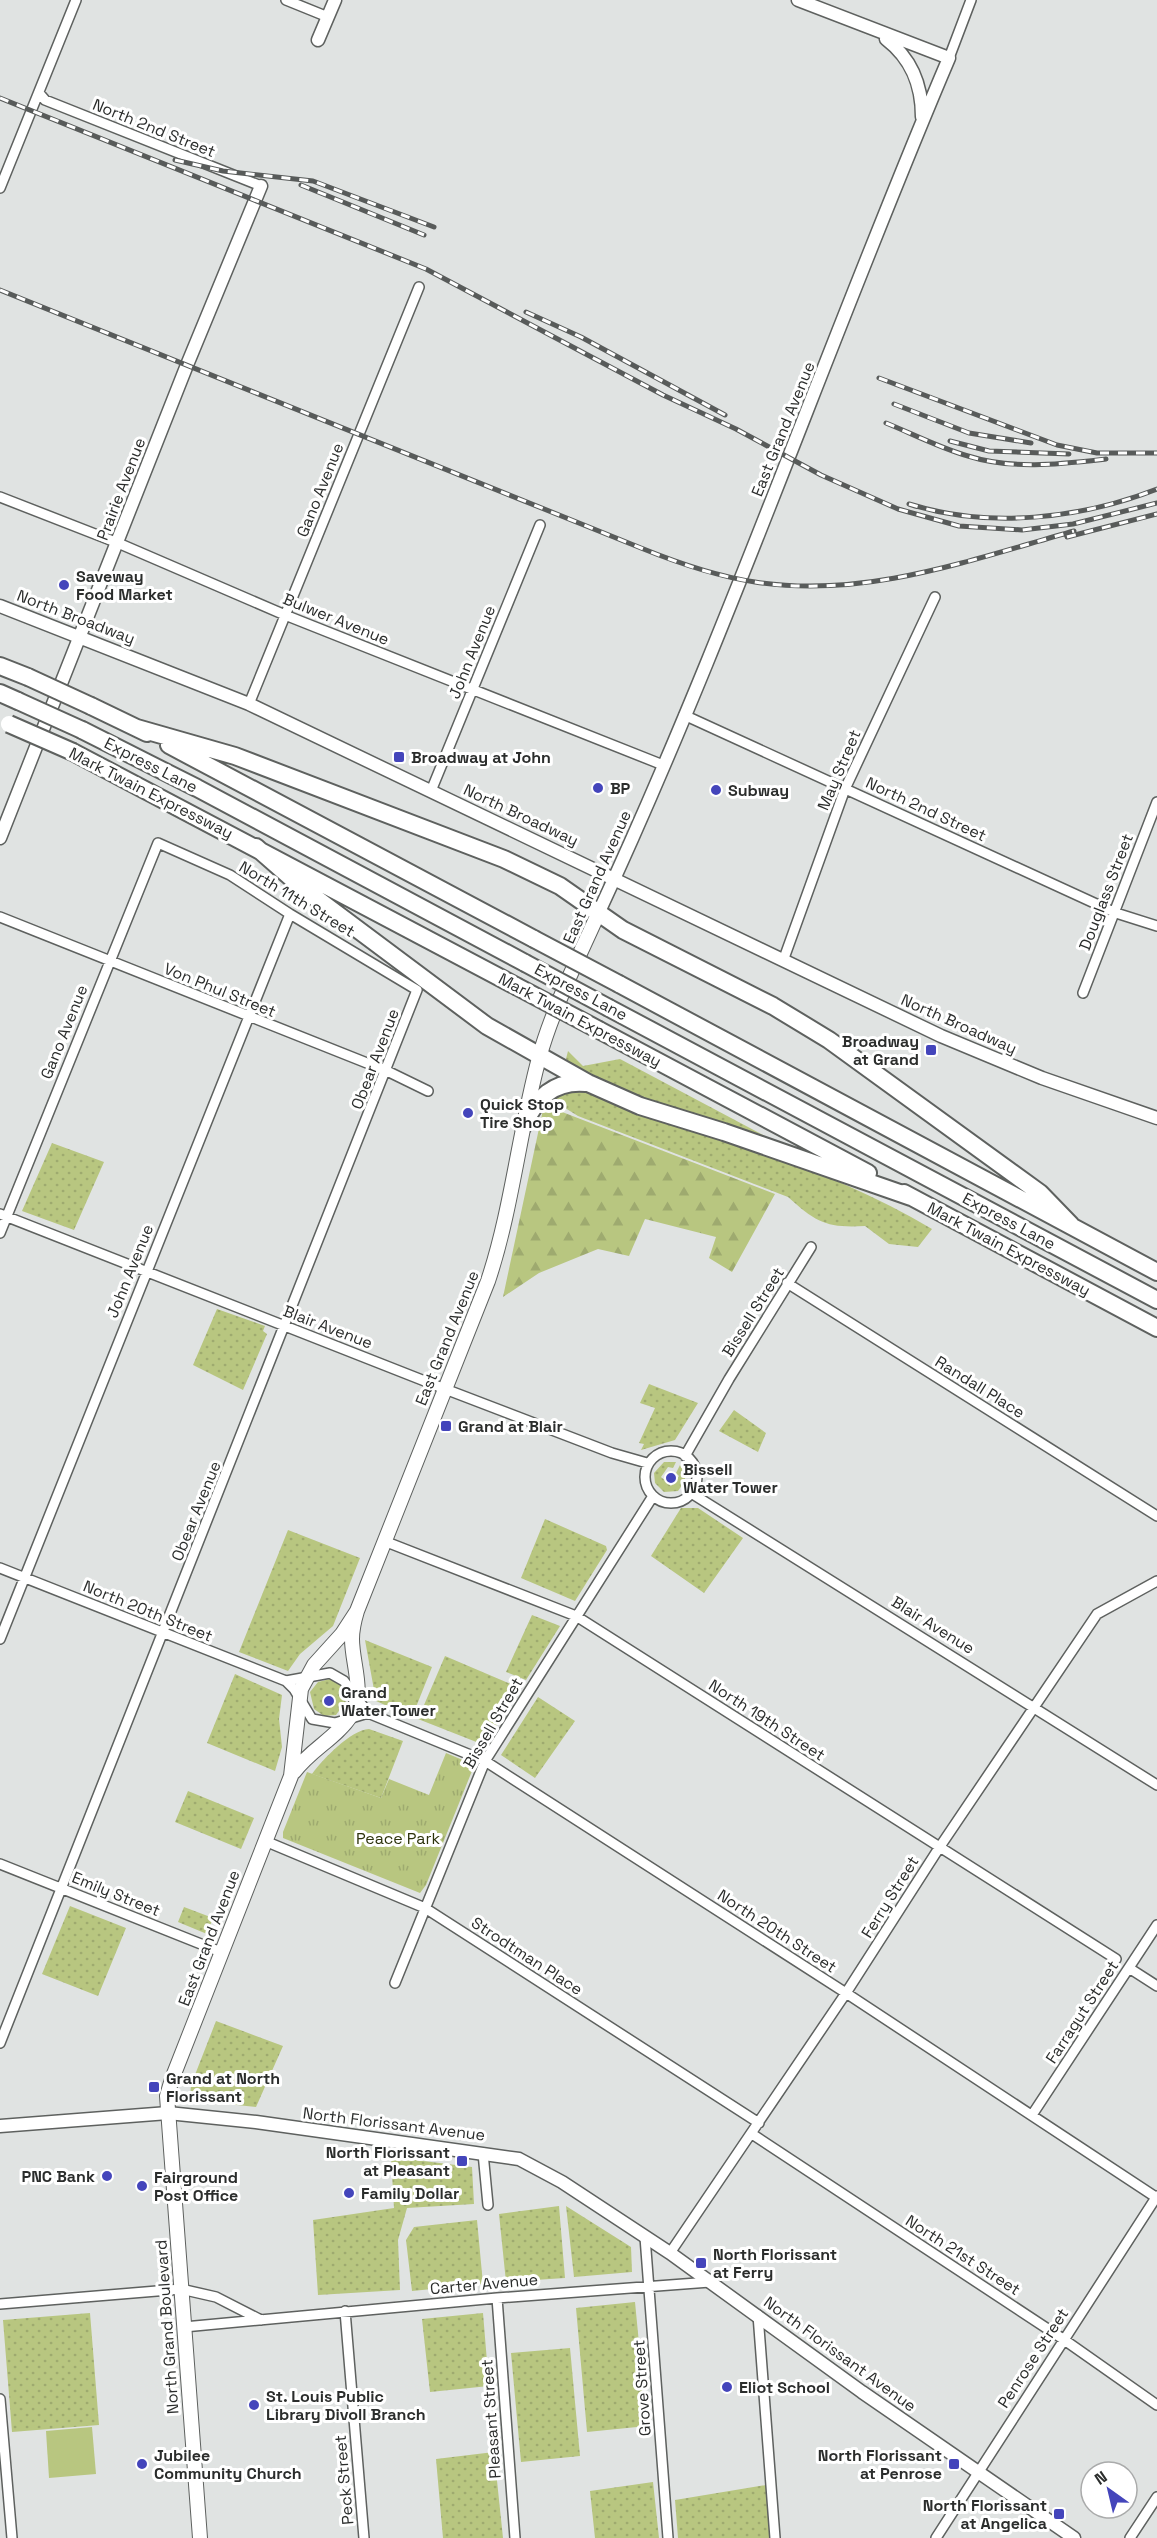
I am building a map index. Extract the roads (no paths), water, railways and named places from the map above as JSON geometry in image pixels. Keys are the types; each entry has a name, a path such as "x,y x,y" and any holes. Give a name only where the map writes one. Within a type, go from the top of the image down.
{"highway":[{"path":"0,666 137,728 1157,1272"},
{"name":"Express Lane","path":"0,693 82,729 197,788 1157,1300"},
{"name":"Mark Twain Expressway","path":"4,722 73,752 256,848 1157,1328"},
{"path":"137,728 234,756 504,859 560,886 623,930 772,1006 829,1040 1040,1193 1071,1225"},
{"path":"256,848 305,890 465,1011 540,1057 588,1083 640,1106 724,1132 911,1197"},
{"path":"523,1126 538,1100 550,1090 563,1083 588,1083"}],"main road":[{"path":"318,40 335,0"},
{"path":"798,0 949,58"},
{"path":"878,32 895,46 911,66 920,91 923,121"},
{"name":"East Grand Avenue","path":"291,1776 303,1759 349,1719 357,1700 352,1640 357,1611 495,1259 523,1126 551,1021 615,878 741,580 949,58"},
{"name":"Prairie Avenue","path":"0,838 187,365 261,186"},
{"name":"North Broadway","path":"0,606 79,635 249,704 615,878 783,961 999,1061 1157,1118"},
{"name":"East Grand Avenue","path":"168,2113 167,2096 172,2079 291,1776 296,1755 299,1698 306,1676 357,1611"},
{"name":"North Florissant Avenue","path":"0,2126 168,2113 483,2152 519,2159 535,2166 670,2253 862,2392 1074,2538"},
{"name":"North Grand Boulevard","path":"168,2113 200,2538"}],"street":[{"path":"0,188 75,0"},
{"path":"286,0 328,17"},
{"name":"East Grand Avenue","path":"949,58 971,0"},
{"name":"North 2nd Street","path":"39,93 45,100 261,186"},
{"name":"Gano Avenue","path":"249,704 419,287"},
{"name":"Bulwer Avenue","path":"0,497 118,543 285,615 663,765"},
{"name":"John Avenue","path":"431,791 540,525"},
{"name":"May Street","path":"783,961 845,789 935,597"},
{"name":"North 2nd Street","path":"684,715 1116,913 1157,926"},
{"name":"Douglass Street","path":"1083,993 1116,913 1157,802"},
{"name":"Gano Avenue","path":"0,1233 3,1216 158,843"},
{"name":"North 11th Street","path":"158,843 230,875 290,915 417,990"},
{"name":"John Avenue","path":"0,1640 145,1272 290,915"},
{"name":"Von Phul Street","path":"0,917 248,1018 387,1071 428,1091"},
{"name":"Obear Avenue","path":"0,2043 286,1327 417,990"},
{"name":"Blair Avenue","path":"3,1216 444,1389 612,1453 647,1463"},
{"name":"Bissell Street","path":"685,1456 811,1247"},
{"name":"Randall Place","path":"788,1283 1157,1516"},
{"path":"668,1452 685,1456 696,1472 691,1493 674,1503 654,1496 645,1482 647,1463 668,1452"},
{"name":"Blair Avenue","path":"691,1493 1157,1785"},
{"name":"Bissell Street","path":"394,1983 485,1761 654,1496"},
{"name":"North 19th Street","path":"384,1541 576,1616 1116,1959"},
{"name":"North 20th Street","path":"0,1568 286,1681 322,1672 337,1676 368,1713 485,1761 846,1993 1157,2197"},
{"name":"Ferry Street","path":"670,2253 752,2134 939,1848 1097,1614 1157,1581"},
{"path":"286,1681 312,1719 326,1724 368,1713"},
{"name":"Strodtman Place","path":"265,1841 425,1908 759,2123"},
{"name":"Emily Street","path":"0,1864 221,1952"},
{"name":"Farragut Street","path":"1032,2115 1157,1925"},
{"path":"1129,1968 1157,1986"},
{"name":"North 21st Street","path":"752,2134 1063,2339 1157,2404"},
{"path":"483,2152 488,2205"},
{"name":"Penrose Street","path":"936,2538 1157,2197"},
{"name":"Grove Street","path":"645,2236 668,2538"},
{"name":"Carter Avenue","path":"184,2327 345,2311 710,2282"},
{"path":"0,2304 181,2289 216,2297 261,2320"},
{"name":"Pleasant Street","path":"497,2298 515,2538"},
{"name":"Peck Street","path":"345,2311 364,2538"},
{"path":"758,2315 775,2538"},
{"path":"0,2399 12,2538"},
{"path":"1130,2538 1157,2497"}],"railway":[{"path":"0,98 426,269 663,395 736,429 821,475 898,509 959,526 1022,530 1073,524 1157,503"},
{"path":"175,160 223,171 313,181 434,227"},
{"path":"301,185 424,235"},
{"path":"0,290 655,554 726,576 755,582 796,586 877,581 917,574 1074,531"},
{"path":"526,312 581,337 725,415"},
{"path":"879,378 1057,445 1097,453 1157,453"},
{"path":"894,404 969,433 1031,443"},
{"path":"886,423 947,449 1002,463 1037,465 1106,459"},
{"path":"950,441 989,451 1069,454"},
{"path":"909,504 939,512 971,516 1034,517 1097,508 1157,489"},
{"path":"1067,537 1157,514"}],"place":[{"name":"Saveway Food Market","path":"64,585"},
{"name":"Broadway at John","path":"399,757"},
{"name":"BP","path":"598,788"},
{"name":"Subway","path":"716,790"},
{"name":"Broadway at Grand","path":"931,1050"},
{"name":"Quick Stop Tire Shop","path":"468,1113"},
{"name":"Grand at Blair","path":"446,1426"},
{"name":"Bissell Water Tower","path":"671,1478"},
{"name":"Grand Water Tower","path":"329,1701"},
{"name":"Grand at North Florissant","path":"154,2087"},
{"name":"North Florissant at Pleasant","path":"462,2161"},
{"name":"PNC Bank","path":"107,2176"},
{"name":"Fairground Post Office","path":"142,2186"},
{"name":"Family Dollar","path":"349,2193"},
{"name":"North Florissant at Ferry","path":"701,2263"},
{"name":"Eliot School","path":"727,2387"},
{"name":"St. Louis Public Library Divoll Branch","path":"254,2405"},
{"name":"Jubilee Community Church","path":"142,2464"},
{"name":"North Florissant at Penrose","path":"954,2464"},
{"name":"North Florissant at Angelica","path":"1059,2514"}],"park label":[{"name":"Peace Park","path":"398,1838"}]}
